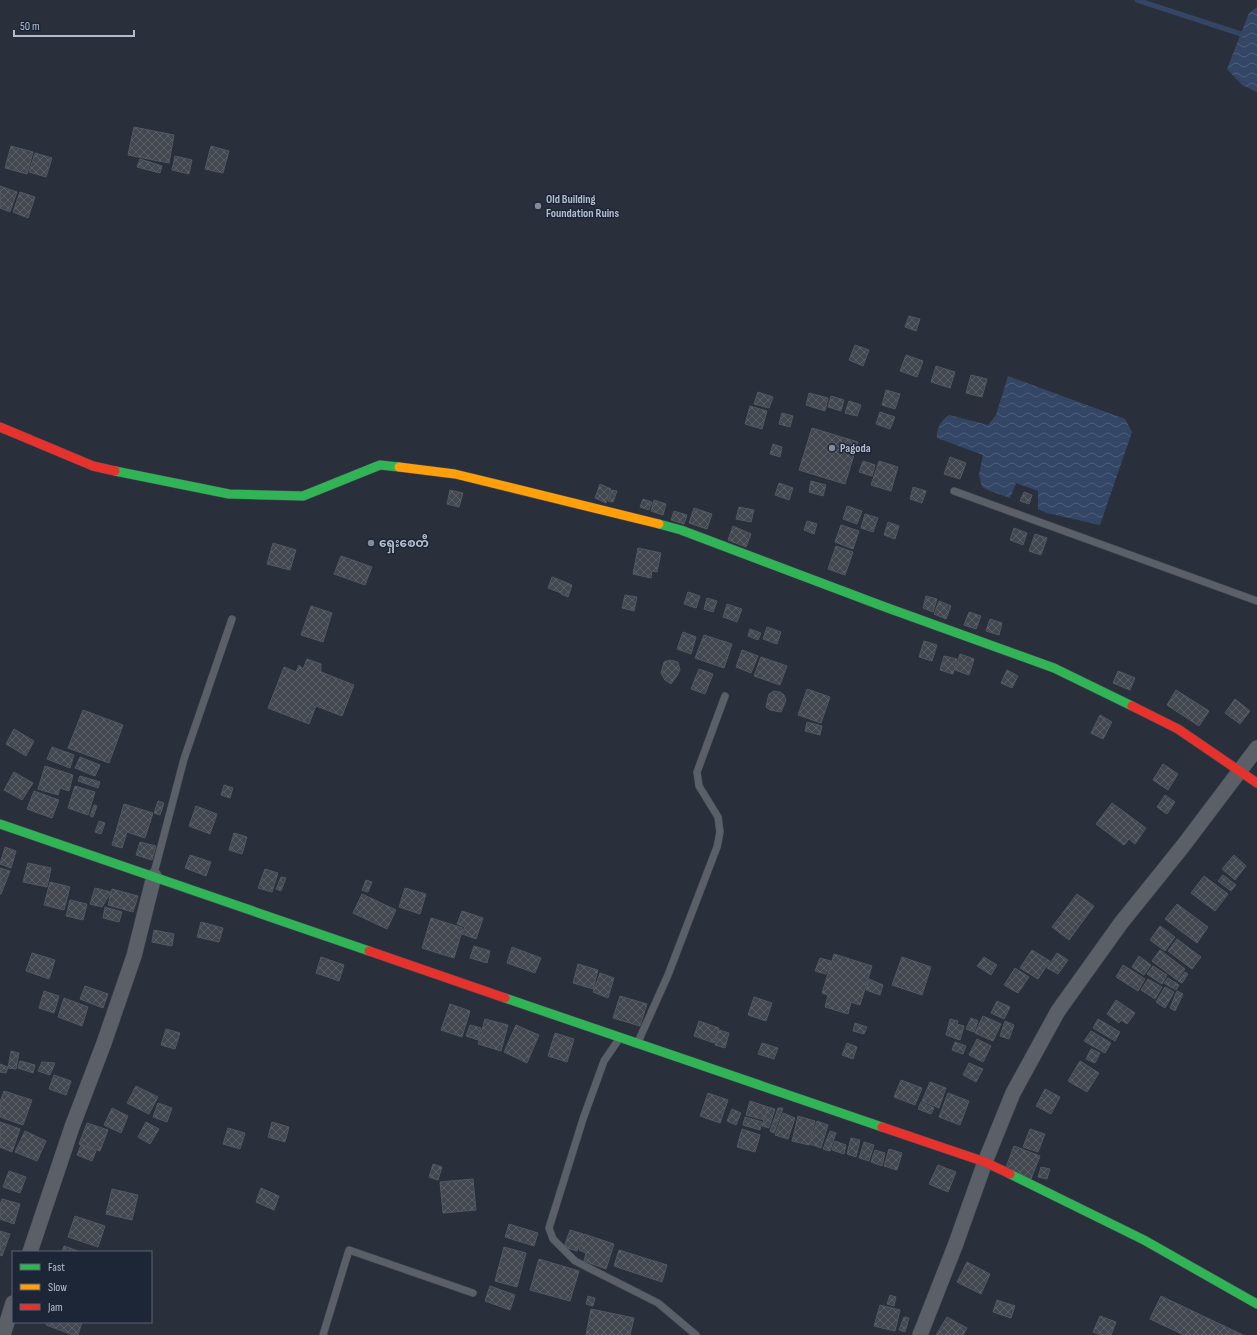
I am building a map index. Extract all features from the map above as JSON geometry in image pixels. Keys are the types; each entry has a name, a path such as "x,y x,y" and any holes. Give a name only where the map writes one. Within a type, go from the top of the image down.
{"street":[{"path":"0,426 93,466 229,494 303,496 380,465 455,474 681,530 893,610 1054,668 1178,729 1257,783"},
{"path":"920,1335 955,1246 985,1162 1013,1093 1058,1011 1121,923 1183,846 1257,748"},
{"path":"0,824 637,1044 985,1162 1144,1240 1257,1304"},
{"path":"30,1251 72,1127 104,1044 134,956 154,876"},
{"path":"3,1335 12,1306"}],"lane":[{"path":"954,491 1257,601"},
{"path":"154,876 184,759 232,619"},
{"path":"637,1044 668,975 717,847 720,832 718,817 699,786 697,772 725,696"},
{"path":"620,1038 604,1060 583,1118 549,1228 553,1239 575,1260 658,1303 696,1335"},
{"path":"323,1335 349,1250 473,1293"}],"water":[{"path":"1257,7 1257,92 1242,85 1227,69 1249,13"},
{"path":"1008,376 1125,419 1132,432 1100,525 1047,513 1038,509 1038,491 1016,483 1010,498 982,487 979,475 983,455 937,438 937,431 940,425 949,415 988,425 996,415"}],"building":[{"path":"134,127 174,135 169,163 128,155"},
{"path":"11,146 33,152 27,174 5,168"},
{"path":"211,146 229,151 223,173 205,169"},
{"path":"35,153 52,158 46,177 29,172"},
{"path":"175,156 192,160 189,174 172,170"},
{"path":"140,159 162,166 160,173 137,167"},
{"path":"0,186 17,192 10,212 0,208"},
{"path":"20,192 35,197 28,218 13,212"},
{"path":"909,316 920,319 916,331 905,327"},
{"path":"855,345 869,350 863,366 849,360"},
{"path":"906,355 923,361 917,377 900,371"},
{"path":"936,366 955,372 950,388 931,382"},
{"path":"971,375 987,379 982,397 966,393"},
{"path":"886,390 900,394 895,409 882,405"},
{"path":"758,392 773,397 769,408 754,404"},
{"path":"809,393 828,398 825,411 806,405"},
{"path":"831,396 844,400 841,411 828,407"},
{"path":"849,401 861,405 857,416 845,413"},
{"path":"750,406 767,411 762,429 745,424"},
{"path":"880,412 895,417 890,429 876,424"},
{"path":"782,413 793,416 790,427 779,424"},
{"path":"812,428 858,442 845,484 799,470"},
{"path":"773,444 782,447 780,457 770,454"},
{"path":"950,457 966,463 960,479 944,474"},
{"path":"863,461 875,465 872,476 859,472"},
{"path":"879,461 898,467 891,491 871,485"},
{"path":"811,481 826,485 823,496 809,492"},
{"path":"779,483 793,488 789,500 775,495"},
{"path":"600,484 611,489 606,503 595,498"},
{"path":"913,487 926,491 922,503 910,499"},
{"path":"450,490 463,493 459,507 447,504"},
{"path":"612,490 617,491 613,502 608,501"},
{"path":"1024,492 1032,495 1029,504 1020,501"},
{"path":"643,499 652,502 649,510 640,507"},
{"path":"654,500 666,504 663,515 651,511"},
{"path":"847,506 862,511 857,524 843,519"},
{"path":"739,507 754,510 751,522 736,519"},
{"path":"694,508 712,514 707,529 689,523"},
{"path":"674,511 687,515 684,524 671,520"},
{"path":"865,514 878,518 873,532 861,528"},
{"path":"807,521 817,524 814,534 804,530"},
{"path":"888,522 899,526 895,539 884,535"},
{"path":"841,525 859,531 853,549 835,542"},
{"path":"733,526 751,534 746,547 728,540"},
{"path":"1014,528 1027,533 1023,545 1010,540"},
{"path":"1035,534 1047,538 1041,555 1029,551"},
{"path":"273,543 296,550 290,570 267,564"},
{"path":"836,546 853,552 845,575 828,569"},
{"path":"638,548 661,553 657,572 652,571 651,578 633,574"},
{"path":"341,556 372,567 365,585 334,574"},
{"path":"552,577 565,582 561,593 548,588"},
{"path":"565,582 572,585 568,597 561,594"},
{"path":"688,592 700,596 696,608 684,604"},
{"path":"625,595 637,597 634,611 622,608"},
{"path":"926,596 937,599 933,612 923,608"},
{"path":"707,598 717,601 713,612 704,609"},
{"path":"939,601 951,606 946,619 934,614"},
{"path":"727,604 742,609 737,622 723,617"},
{"path":"311,606 332,613 323,642 301,635"},
{"path":"969,612 981,616 976,629 964,625"},
{"path":"990,619 1002,623 999,635 986,631"},
{"path":"767,627 781,632 777,644 763,639"},
{"path":"750,629 761,633 758,640 748,636"},
{"path":"683,632 696,637 691,654 677,649"},
{"path":"704,635 732,644 724,668 695,658"},
{"path":"924,641 937,645 932,661 919,657"},
{"path":"742,650 758,656 751,673 736,667"},
{"path":"960,654 974,659 969,675 955,670"},
{"path":"944,656 957,659 953,674 940,670"},
{"path":"761,657 787,666 780,685 754,676"},
{"path":"307,659 321,664 321,672 354,685 342,716 316,706 309,724 268,708 284,667 296,672 299,665 303,669"},
{"path":"670,660 678,662 680,670 671,684 665,680 661,673 664,662"},
{"path":"699,669 713,674 705,694 691,689"},
{"path":"1007,670 1018,676 1012,688 1001,683"},
{"path":"1118,671 1135,678 1130,690 1113,683"},
{"path":"807,689 830,697 821,723 798,715"},
{"path":"1176,690 1209,711 1199,726 1167,705"},
{"path":"774,691 780,692 784,695 786,700 781,712 770,710 766,707 769,694"},
{"path":"1235,699 1250,711 1240,724 1225,713"},
{"path":"83,710 123,725 109,763 68,748"},
{"path":"1100,715 1112,722 1103,739 1091,733"},
{"path":"807,722 822,726 820,735 805,731"},
{"path":"14,729 34,741 26,756 6,744"},
{"path":"52,747 74,755 70,768 47,759"},
{"path":"80,757 100,765 95,776 75,768"},
{"path":"1163,764 1178,774 1168,790 1153,780"},
{"path":"45,766 73,775 69,791 60,788 58,795 38,789"},
{"path":"14,772 33,783 22,800 4,790"},
{"path":"80,776 100,782 98,788 78,781"},
{"path":"224,785 233,788 230,798 221,795"},
{"path":"75,786 95,792 88,815 68,808"},
{"path":"34,791 59,800 52,818 27,809"},
{"path":"1165,795 1175,802 1167,814 1157,807"},
{"path":"158,801 164,803 160,815 154,813"},
{"path":"1112,803 1146,828 1135,844 1129,839 1124,845 1096,824"},
{"path":"124,804 153,813 145,838 127,832 122,848 112,845"},
{"path":"94,805 97,806 93,817 90,816"},
{"path":"196,806 217,814 210,834 189,826"},
{"path":"99,821 105,823 101,834 95,832"},
{"path":"234,833 247,837 242,854 229,850"},
{"path":"140,842 156,846 152,860 136,855"},
{"path":"5,847 16,851 11,868 0,864"},
{"path":"190,855 211,862 206,876 185,868"},
{"path":"1234,855 1246,866 1235,880 1222,869"},
{"path":"28,863 51,868 47,887 23,882"},
{"path":"0,868 10,871 1,894 0,894"},
{"path":"265,869 278,873 272,892 258,888"},
{"path":"1223,875 1236,885 1231,891 1218,881"},
{"path":"1204,876 1228,894 1215,911 1191,893"},
{"path":"281,877 286,878 281,891 276,889"},
{"path":"366,880 372,882 368,892 362,890"},
{"path":"50,882 70,887 64,910 44,905"},
{"path":"95,888 111,892 102,907 90,904"},
{"path":"405,888 426,894 420,914 399,907"},
{"path":"112,889 138,896 133,912 108,905"},
{"path":"362,894 396,910 387,929 353,913"},
{"path":"1077,894 1094,906 1069,940 1052,927"},
{"path":"70,900 87,904 83,920 66,916"},
{"path":"1177,904 1208,927 1197,943 1165,919"},
{"path":"105,907 122,912 119,922 103,918"},
{"path":"462,911 483,918 476,939 462,934 465,927 457,924"},
{"path":"431,918 463,928 454,958 422,948"},
{"path":"201,922 223,928 219,942 197,937"},
{"path":"1160,926 1175,937 1165,951 1150,940"},
{"path":"154,930 174,934 172,946 152,942"},
{"path":"1177,939 1201,957 1192,969 1168,951"},
{"path":"474,946 490,951 487,963 470,958"},
{"path":"512,947 541,958 535,973 507,963"},
{"path":"1032,950 1050,961 1038,979 1020,968"},
{"path":"1160,950 1185,969 1177,980 1152,961"},
{"path":"32,953 55,960 49,979 26,971"},
{"path":"1057,953 1068,960 1058,974 1047,968"},
{"path":"834,954 872,966 860,1005 851,1002 848,1014 825,1007 828,995 822,993"},
{"path":"1139,956 1151,965 1144,975 1132,967"},
{"path":"321,957 344,965 339,981 316,973"},
{"path":"902,957 931,967 922,995 892,985"},
{"path":"984,957 997,965 991,975 977,966"},
{"path":"820,958 831,961 826,974 815,971"},
{"path":"578,964 598,970 593,989 573,983"},
{"path":"1123,965 1145,979 1138,991 1116,977"},
{"path":"1153,966 1167,975 1162,984 1147,974"},
{"path":"1015,968 1029,977 1018,993 1004,985"},
{"path":"1185,972 1188,974 1182,983 1178,981"},
{"path":"600,973 614,978 608,998 593,992"},
{"path":"1168,978 1179,985 1176,990 1164,983"},
{"path":"869,979 883,985 880,995 866,990"},
{"path":"1148,979 1162,987 1155,999 1141,990"},
{"path":"85,986 108,994 103,1008 80,999"},
{"path":"1165,987 1174,992 1165,1008 1156,1002"},
{"path":"44,991 59,996 54,1013 39,1008"},
{"path":"1177,991 1183,994 1175,1011 1170,1008"},
{"path":"620,996 647,1004 640,1026 613,1018"},
{"path":"754,997 772,1003 766,1021 748,1015"},
{"path":"64,998 88,1007 82,1026 58,1017"},
{"path":"1116,1000 1135,1013 1127,1024 1121,1020 1119,1023 1107,1014"},
{"path":"997,1001 1010,1007 1004,1019 991,1013"},
{"path":"450,1004 470,1011 462,1037 441,1030"},
{"path":"983,1016 1001,1024 993,1041 975,1033"},
{"path":"971,1018 978,1021 974,1032 966,1029"},
{"path":"485,1019 508,1025 501,1051 478,1044"},
{"path":"950,1019 958,1021 957,1024 964,1026 960,1040 946,1035"},
{"path":"1098,1019 1120,1032 1115,1041 1093,1028"},
{"path":"699,1021 719,1028 714,1043 694,1036"},
{"path":"1005,1021 1014,1025 1009,1039 1000,1036"},
{"path":"855,1023 867,1027 864,1034 853,1031"},
{"path":"470,1025 481,1028 478,1040 466,1036"},
{"path":"516,1025 539,1035 527,1063 504,1052"},
{"path":"166,1029 180,1033 175,1049 161,1045"},
{"path":"719,1030 729,1033 725,1048 715,1045"},
{"path":"1091,1031 1111,1043 1105,1053 1084,1041"},
{"path":"555,1033 574,1039 567,1062 548,1056"},
{"path":"977,1039 991,1046 983,1062 969,1055"},
{"path":"955,1042 966,1046 963,1054 952,1050"},
{"path":"762,1043 778,1048 774,1059 758,1054"},
{"path":"847,1043 857,1047 853,1059 842,1055"},
{"path":"1091,1049 1100,1053 1095,1063 1086,1059"},
{"path":"11,1051 19,1053 16,1069 8,1068"},
{"path":"20,1061 35,1065 33,1073 18,1068"},
{"path":"1080,1061 1099,1073 1087,1092 1068,1081"},
{"path":"42,1062 55,1063 50,1075 38,1071"},
{"path":"969,1063 983,1069 976,1082 963,1075"},
{"path":"0,1064 8,1067 6,1073 0,1072"},
{"path":"54,1075 71,1081 66,1095 49,1089"},
{"path":"901,1080 922,1088 915,1105 894,1097"},
{"path":"930,1082 946,1088 939,1108 922,1101"},
{"path":"136,1086 158,1097 149,1114 127,1103"},
{"path":"1045,1089 1060,1097 1051,1114 1036,1106"},
{"path":"4,1091 32,1100 23,1125 0,1117 0,1102"},
{"path":"708,1093 728,1100 720,1123 700,1116"},
{"path":"948,1093 969,1101 960,1125 939,1117"},
{"path":"750,1101 768,1107 764,1120 746,1115"},
{"path":"921,1102 934,1108 931,1114 918,1109"},
{"path":"158,1103 172,1108 167,1122 153,1117"},
{"path":"768,1107 775,1109 769,1128 762,1126"},
{"path":"112,1108 128,1116 121,1133 104,1125"},
{"path":"778,1108 783,1108 774,1133 770,1131"},
{"path":"732,1109 741,1113 736,1125 727,1121"},
{"path":"783,1113 795,1118 788,1139 775,1135"},
{"path":"798,1116 815,1121 809,1145 792,1141"},
{"path":"745,1117 762,1122 760,1130 743,1125"},
{"path":"817,1121 828,1125 821,1148 810,1144"},
{"path":"0,1122 20,1129 12,1152 0,1147"},
{"path":"146,1122 159,1129 150,1144 138,1137"},
{"path":"272,1122 289,1127 285,1142 268,1137"},
{"path":"87,1123 108,1130 100,1151 79,1144"},
{"path":"228,1128 245,1133 240,1149 223,1144"},
{"path":"742,1129 760,1135 755,1152 737,1147"},
{"path":"1030,1129 1045,1134 1038,1152 1023,1147"},
{"path":"25,1131 46,1141 37,1161 15,1152"},
{"path":"830,1131 836,1133 830,1151 823,1149"},
{"path":"851,1138 860,1140 856,1157 847,1154"},
{"path":"835,1141 846,1145 844,1154 832,1150"},
{"path":"864,1142 874,1145 869,1161 859,1158"},
{"path":"81,1145 96,1151 92,1161 77,1155"},
{"path":"1014,1146 1040,1156 1031,1179 1005,1170"},
{"path":"889,1149 902,1153 897,1170 884,1166"},
{"path":"875,1150 885,1153 882,1166 871,1162"},
{"path":"433,1164 442,1167 438,1180 429,1177"},
{"path":"938,1165 956,1172 948,1192 929,1184"},
{"path":"1041,1167 1050,1169 1047,1179 1038,1177"},
{"path":"9,1171 26,1177 20,1193 3,1187"},
{"path":"473,1179 476,1210 443,1213 440,1182"},
{"path":"261,1188 279,1196 274,1210 256,1202"},
{"path":"112,1189 138,1195 132,1220 106,1214"},
{"path":"2,1199 20,1204 14,1224 0,1219 0,1205"},
{"path":"75,1216 105,1226 98,1247 68,1237"},
{"path":"509,1224 538,1233 534,1246 505,1237"},
{"path":"570,1230 583,1234 577,1251 564,1247"},
{"path":"0,1231 10,1234 2,1256 0,1255"},
{"path":"584,1234 614,1244 606,1269 584,1261 586,1253 579,1250"},
{"path":"64,1246 78,1251 62,1251"},
{"path":"504,1247 526,1253 517,1287 495,1281"},
{"path":"619,1250 667,1265 662,1282 614,1266"},
{"path":"539,1259 579,1271 570,1301 530,1290"},
{"path":"967,1262 990,1274 981,1294 957,1282"},
{"path":"490,1286 515,1295 510,1310 485,1301"},
{"path":"890,1295 896,1297 894,1306 887,1304"},
{"path":"588,1296 595,1298 593,1306 586,1304"},
{"path":"1161,1296 1243,1335 1184,1335 1150,1319"},
{"path":"997,1300 1015,1306 1011,1318 993,1312"},
{"path":"880,1305 900,1310 895,1331 874,1326"},
{"path":"591,1309 634,1318 630,1335 586,1335"},
{"path":"1100,1316 1116,1322 1111,1335 1101,1335 1093,1332"},
{"path":"904,1317 909,1318 905,1332 899,1330"},
{"path":"947,1317 967,1328 963,1335 936,1335"},
{"path":"47,1323 82,1323 78,1335 73,1335 46,1325"}],"waterway":[{"path":"1137,0 1241,34"}],"traffic: fast":[{"path":"115,471 229,494 303,496 380,465 399,467"},
{"path":"659,524 681,530 885,607 1054,668 1132,706"},
{"path":"0,824 369,951"},
{"path":"505,998 882,1127"},
{"path":"1010,1174 1144,1240 1257,1304"}],"traffic: slow":[{"path":"399,467 455,474 659,524"}],"traffic: jam":[{"path":"0,427 93,466 115,471"},
{"path":"1132,706 1178,729 1257,783"},
{"path":"369,951 505,998"},
{"path":"882,1127 985,1162 1010,1174"}],"place":[{"name":"Old Building Foundation Ruins","path":"538,206"},
{"name":"Pagoda","path":"832,448"},
{"name":"ရှေးစေတီ","path":"371,543"}]}
